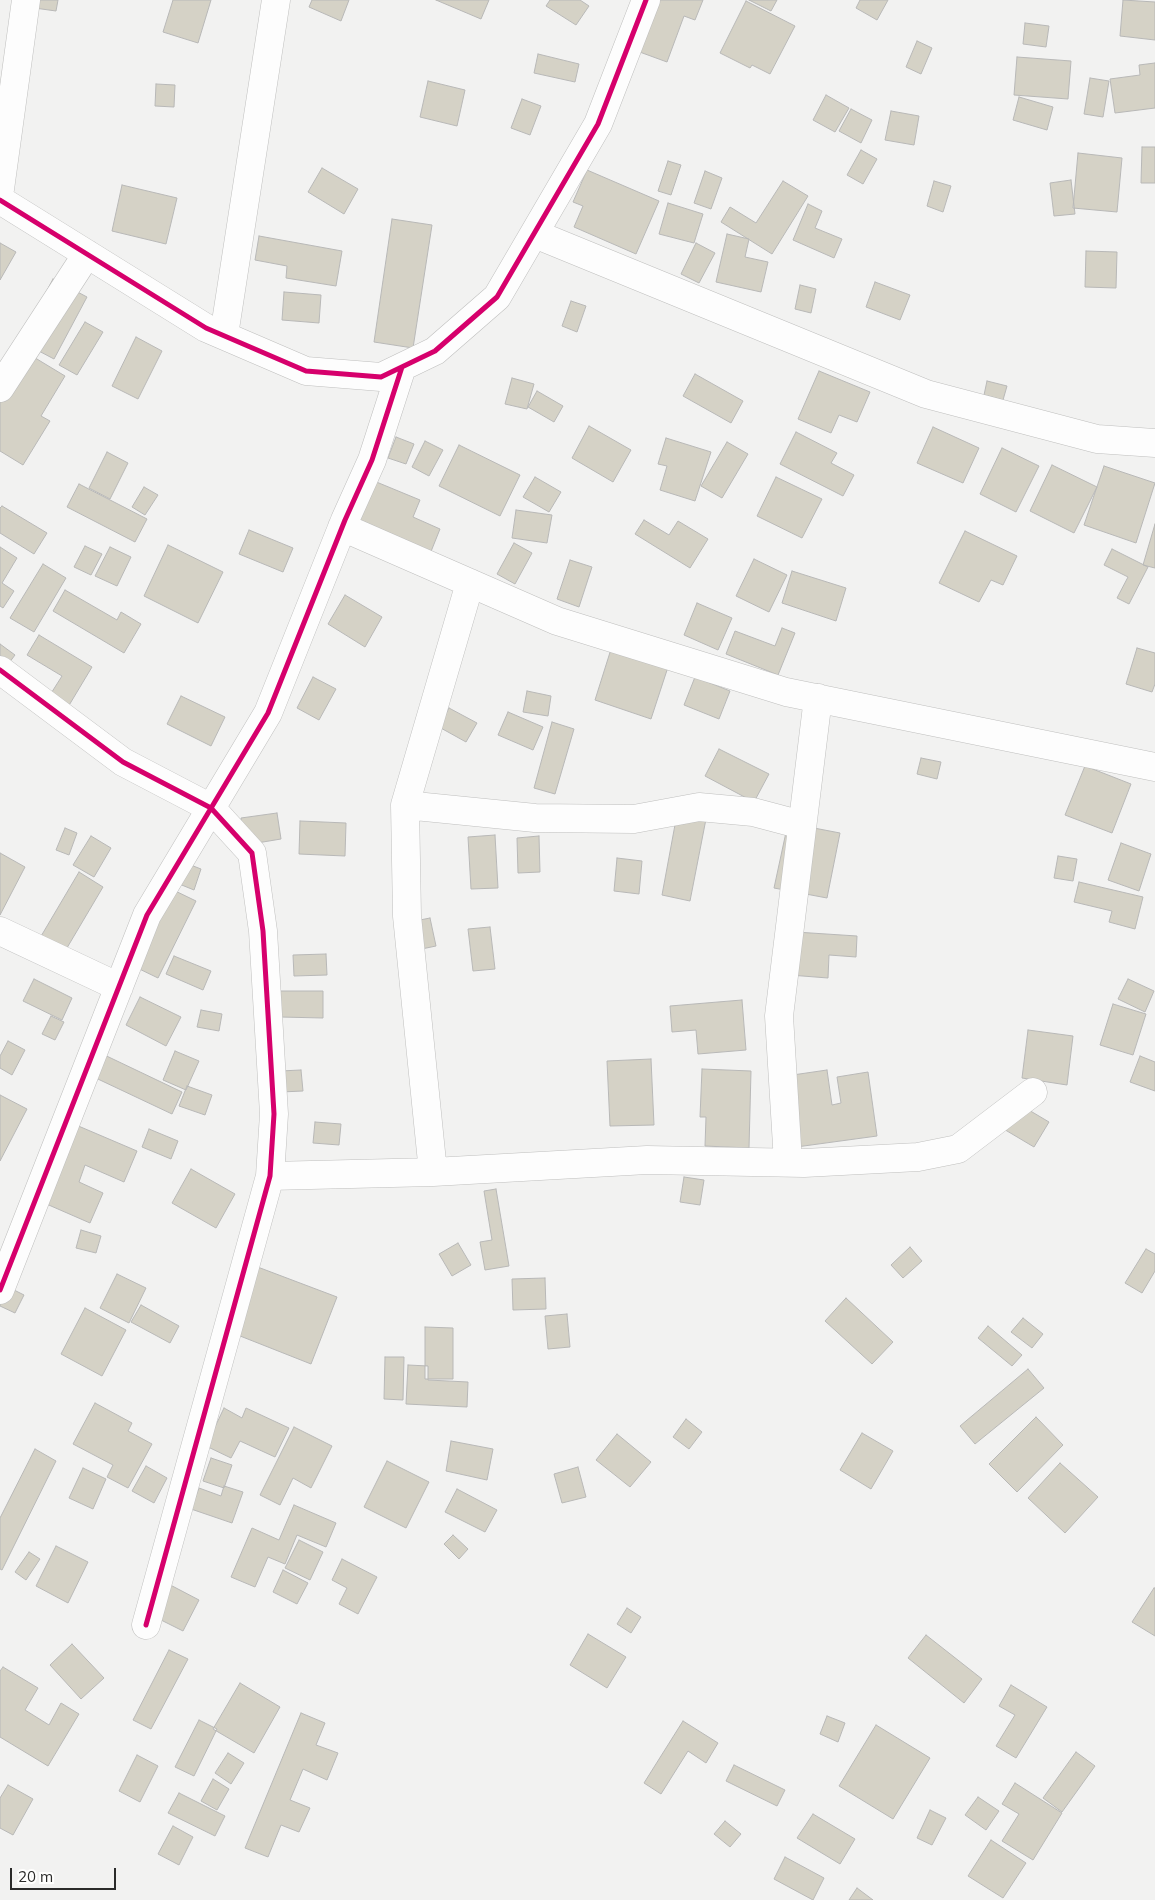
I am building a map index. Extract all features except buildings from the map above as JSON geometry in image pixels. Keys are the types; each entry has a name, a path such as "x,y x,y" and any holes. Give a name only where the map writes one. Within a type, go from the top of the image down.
{"street":[{"path":"0,189 26,0"},
{"path":"224,335 276,0"},
{"path":"0,200 206,328 306,371 381,377 435,351 497,297 598,124 646,0"},
{"path":"535,234 926,394 1097,439 1155,444"},
{"path":"0,388 87,254"},
{"path":"0,1290 147,914 268,713 342,527 372,460 402,367"},
{"path":"342,527 557,621 786,692 1155,767"},
{"path":"433,1172 407,916 405,805 470,583"},
{"path":"0,670 124,762 211,808 252,853 263,931 274,1114 270,1176 146,1625"},
{"path":"788,1162 779,1016 818,698"},
{"path":"405,805 534,818 634,820 699,806 753,812 802,826"},
{"path":"0,931 119,987"},
{"path":"270,1176 433,1172 647,1160 788,1162 918,1157 958,1149 1033,1092"}],"cycle path":[{"path":"0,200 206,328 306,371 381,377 435,351 497,297 598,124 646,0"},
{"path":"0,1290 147,915 268,713 345,520 372,460 402,367"},
{"path":"0,670 123,762 211,808 252,853 263,931 274,1114 270,1176 146,1625"}]}
